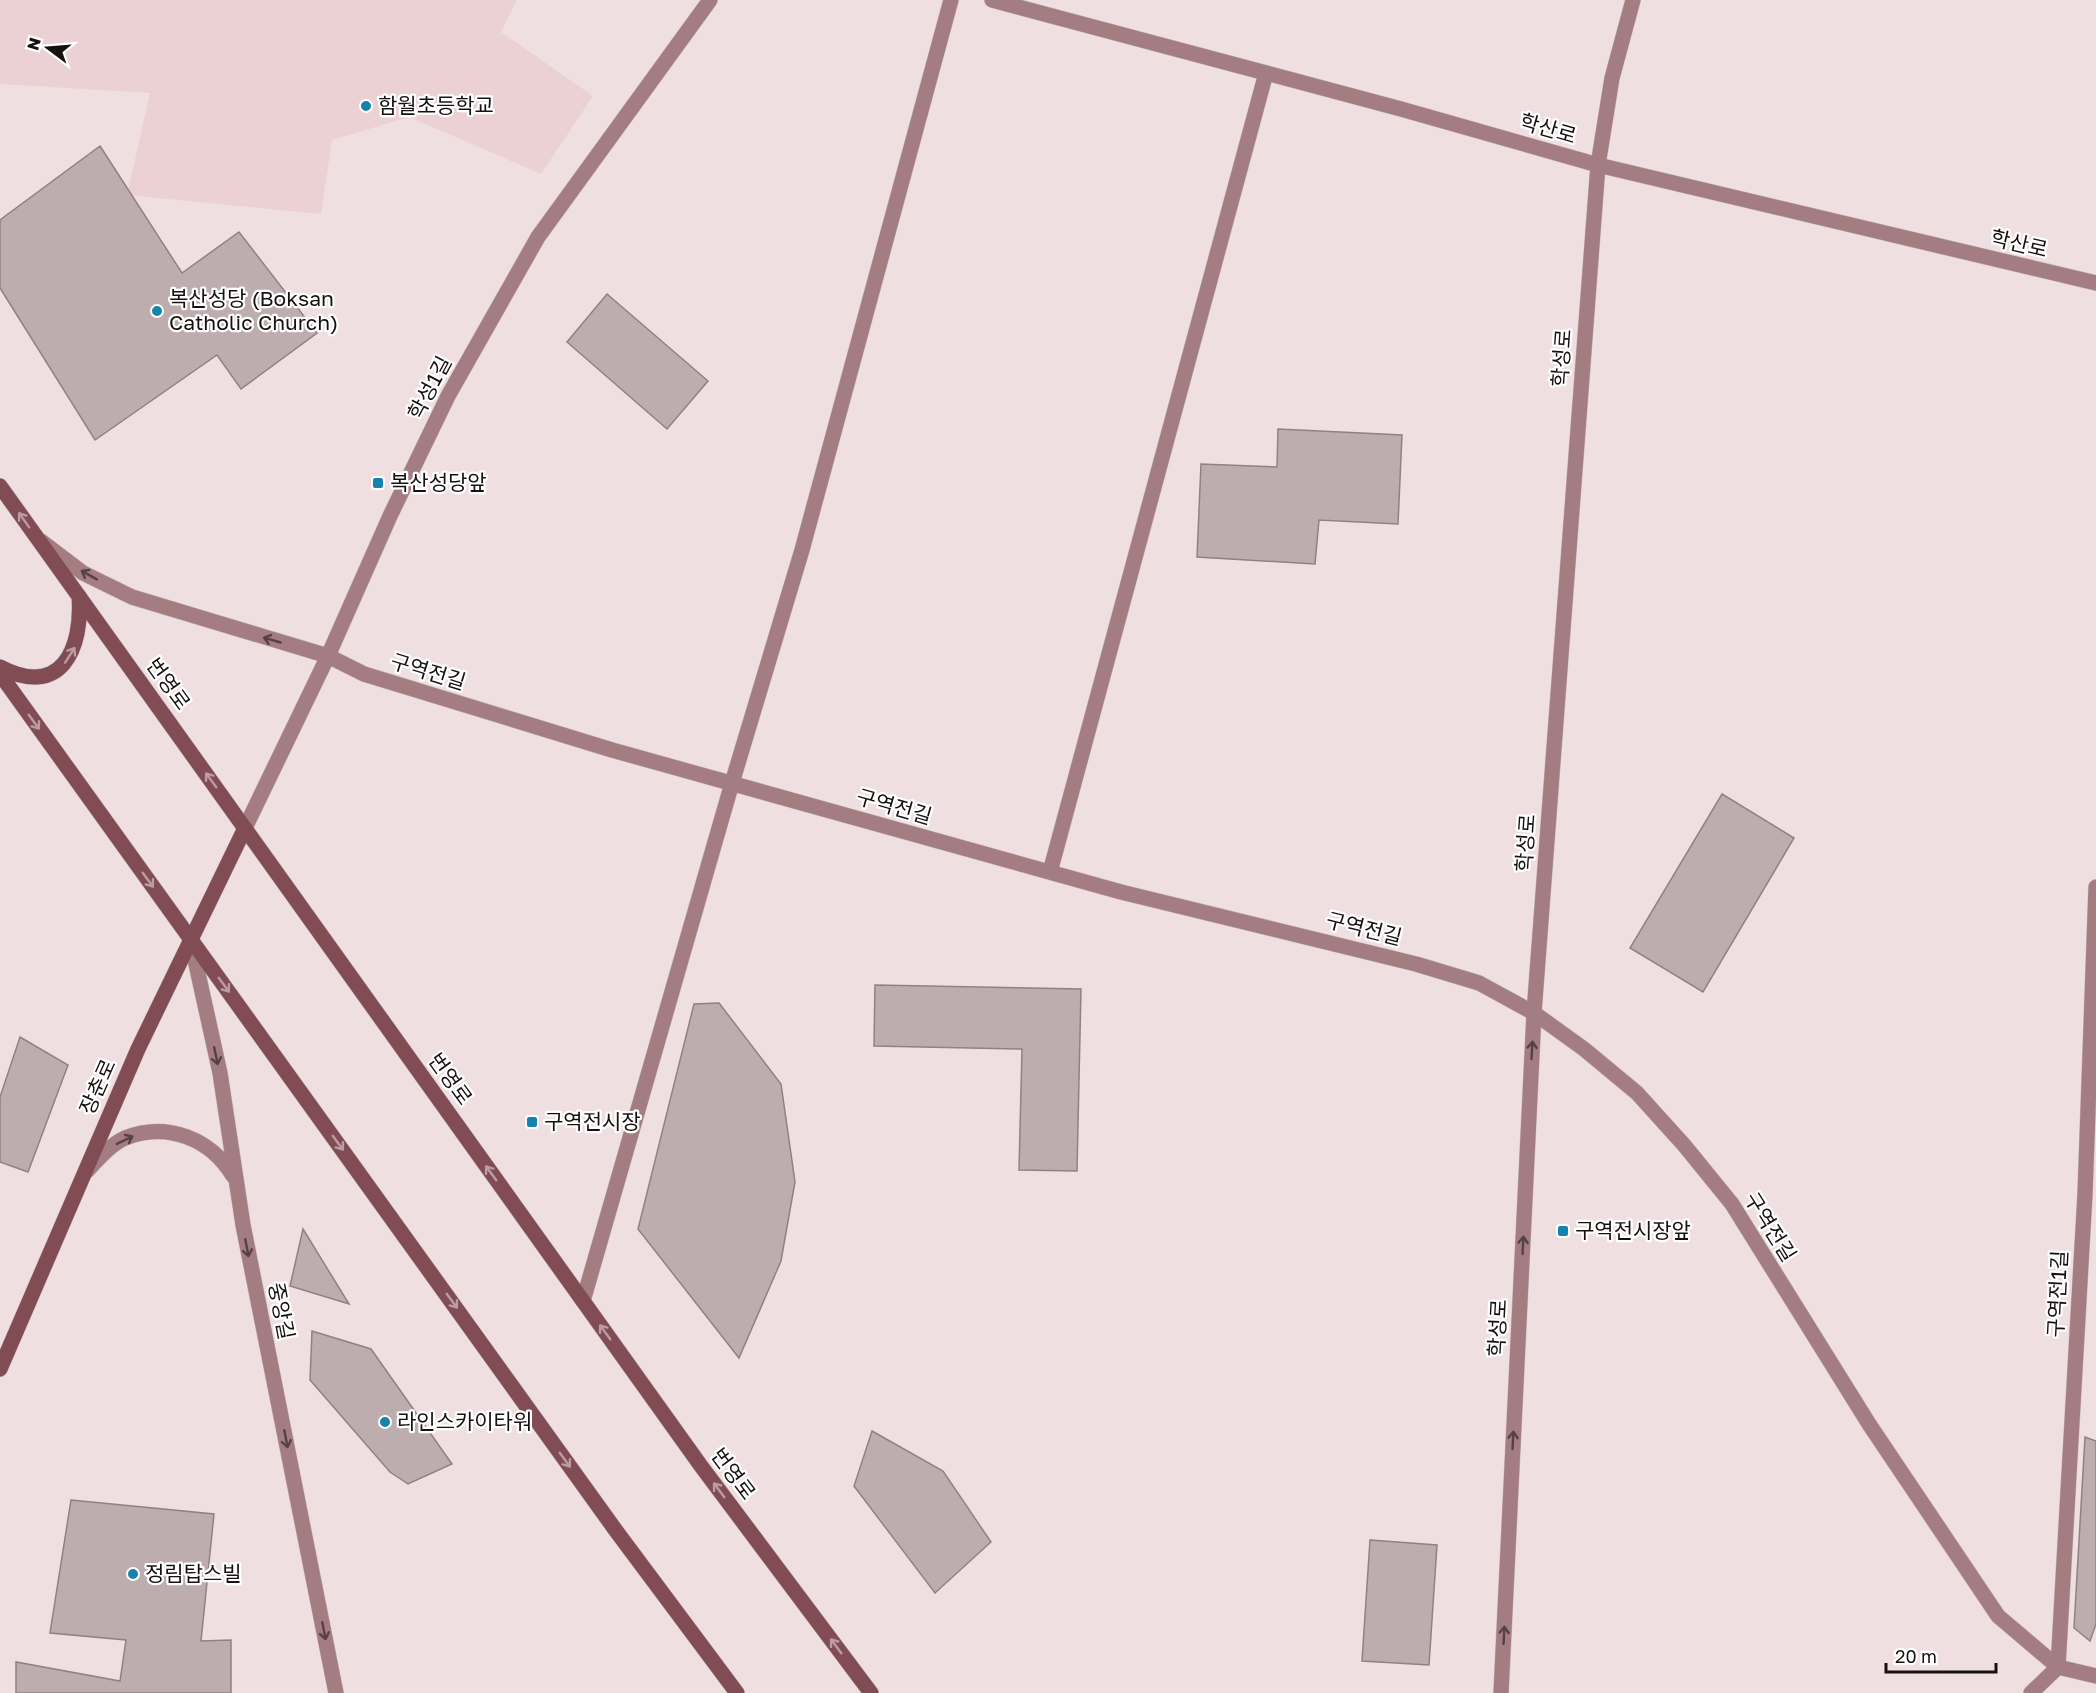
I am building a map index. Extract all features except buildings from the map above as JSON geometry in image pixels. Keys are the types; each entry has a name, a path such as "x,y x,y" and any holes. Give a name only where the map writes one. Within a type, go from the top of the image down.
{"main road":[{"name":"번영로","path":"0,486 701,1466 871,1693"},
{"path":"0,667 26,675 43,675 60,668 73,654 79,634 79,596"},
{"path":"0,674 614,1528 737,1693"},
{"name":"장춘로","path":"0,1369 81,1178 190,937 245,828"}],"street":[{"name":"학성1길","path":"245,828 328,656 390,516 448,396 538,237 710,0"},
{"path":"583,1301 732,783 802,550 951,0"},
{"name":"학산로","path":"992,0 1598,165 2096,283"},
{"name":"학성로","path":"1501,1693 1534,1013 1598,165 1612,78 1634,0"},
{"path":"1050,872 1266,73"},
{"name":"구역전길","path":"37,538 83,573 132,597 328,656 364,674 732,783 1050,872 1416,964 1479,983 1534,1013 1584,1049 1637,1093 1684,1145 1732,1204 1869,1424 1948,1545 1998,1616 2058,1667 2096,1676"},
{"name":"구역전1길","path":"2058,1667 2085,1194 2096,887"},
{"name":"중앙길","path":"190,937 220,1073 237,1182 336,1693"},
{"path":"81,1178 104,1152 124,1139 148,1131 168,1131 188,1137 210,1149 225,1164 237,1182"},
{"path":"2031,1693 2058,1667"}],"shaded area":[{"name":"함월초등학교","path":"0,0 517,0 501,32 593,96 541,174 409,117 332,140 321,214 127,195 150,93 0,84"}],"place":[{"name":"함월초등학교","path":"366,106"},
{"name":"복산성당 (Boksan Catholic Church)","path":"157,311"},
{"name":"복산성당앞","path":"378,483"},
{"name":"구역전시장","path":"532,1122"},
{"name":"구역전시장앞","path":"1563,1231"},
{"name":"라인스카이타워","path":"385,1422"},
{"name":"정림탑스빌","path":"133,1574"}]}
